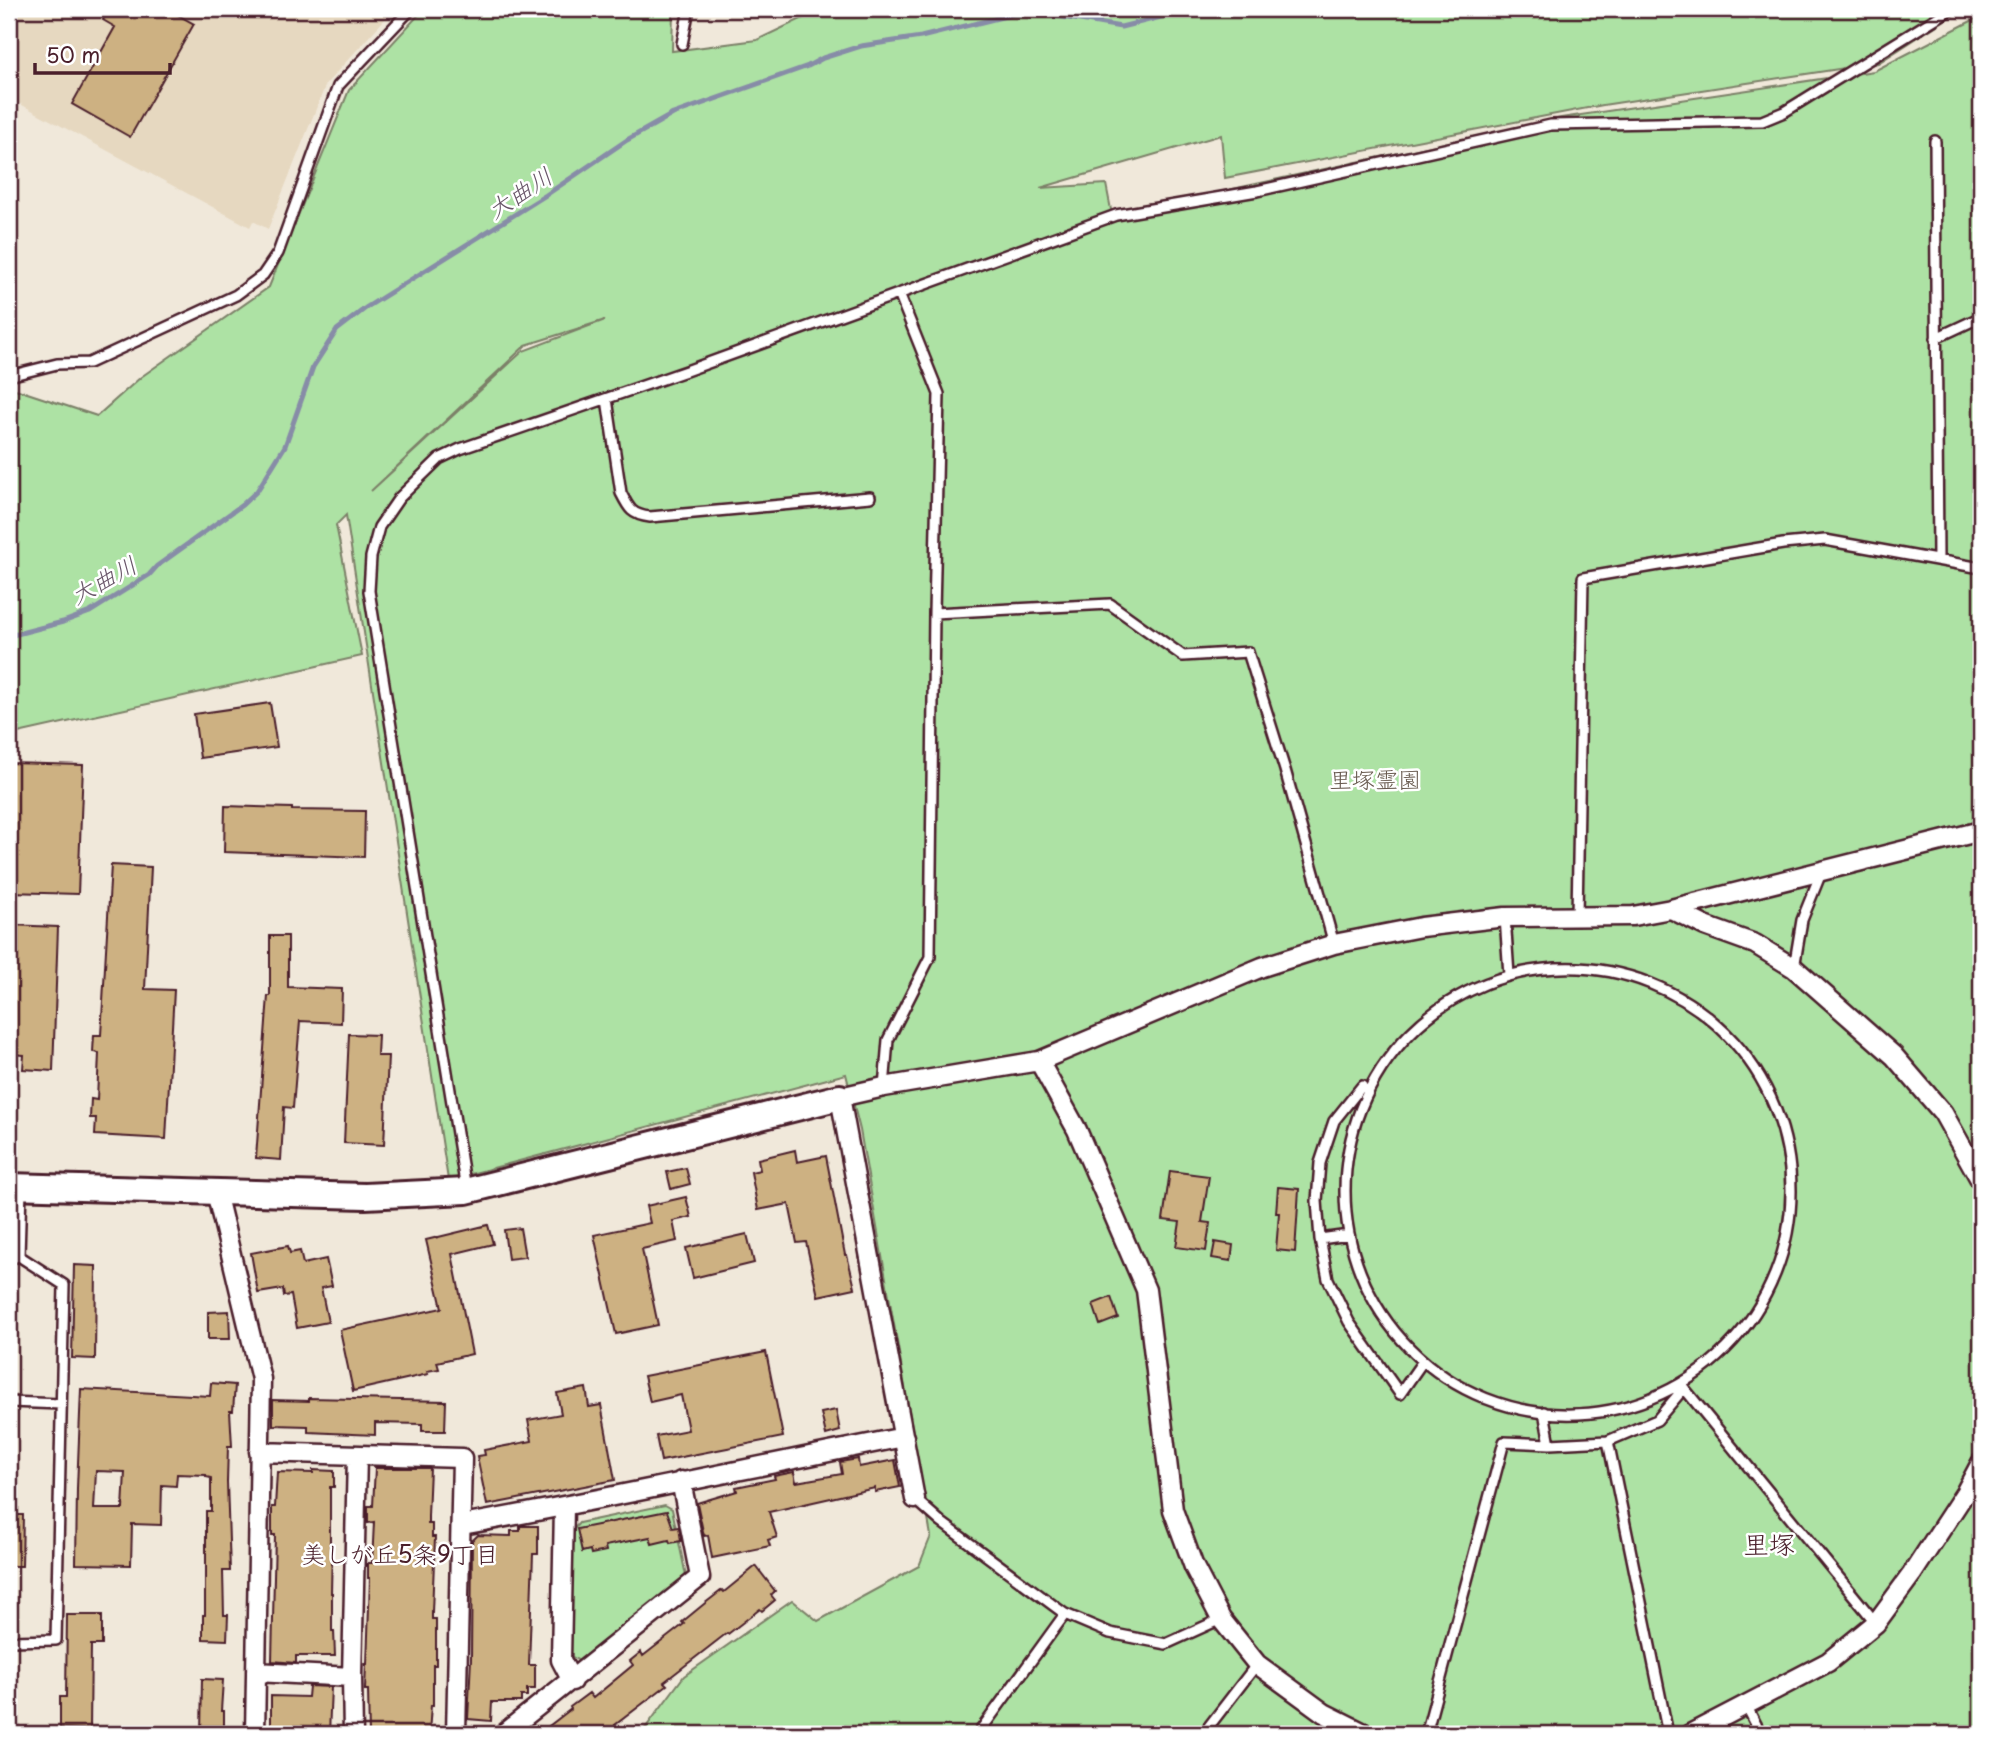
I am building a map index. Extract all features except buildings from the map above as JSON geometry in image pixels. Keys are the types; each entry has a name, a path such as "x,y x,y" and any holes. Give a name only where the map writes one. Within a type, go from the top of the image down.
{"street":[{"path":"15,1186 365,1196 466,1191 884,1087 1039,1061 1262,967 1334,944 1420,927 1505,917 1633,916 1671,909 1981,831"},
{"path":"1671,909 1705,926 1755,944 1794,968 1894,1056 1943,1113 1981,1181"},
{"path":"1039,1061 1077,1130 1146,1290 1173,1510 1194,1567 1221,1619 1257,1664 1324,1713 1366,1734"},
{"path":"840,1097 915,1499"},
{"path":"216,1192 261,1378 255,1734"},
{"path":"461,1525 564,1507 904,1437"},
{"path":"259,1452 462,1458 456,1734"},
{"path":"353,1734 357,1455"},
{"path":"1690,1734 1828,1662 1876,1623 1912,1574 1965,1493 1981,1463"},
{"path":"503,1734 701,1577 681,1481"},
{"path":"564,1507 561,1660 572,1681"},
{"path":"256,1672 352,1677"}],"lane":[{"path":"9,376 57,364 89,363 236,295 263,275 278,253 338,86 411,9"},
{"path":"682,44 689,9"},
{"path":"466,1191 369,591 371,557 379,527 399,498 439,459 460,449 607,399 1116,215 1257,191 1551,125 1762,121 1784,111 1951,9"},
{"path":"1935,141 1938,560"},
{"path":"884,1087 888,1040 930,957 939,394 899,294"},
{"path":"1936,338 1981,317"},
{"path":"607,399 621,493 628,507 638,515 650,517 870,497"},
{"path":"1577,916 1583,578 1783,544 1825,540 1981,568"},
{"path":"934,612 1110,604 1183,656 1248,652 1285,770 1334,944"},
{"path":"1794,968 1802,920 1822,871"},
{"path":"1505,917 1509,975"},
{"path":"1423,1361 1400,1394 1349,1322 1328,1279 1320,1239 1317,1200 1320,1163 1334,1121 1391,1046 1432,1009 1466,989 1509,975 1557,970 1625,975 1691,1003 1743,1050 1774,1109 1791,1184 1784,1261 1749,1333 1714,1367 1684,1388 1657,1420 1608,1441 1550,1444 1504,1442 1426,1734"},
{"path":"1363,1084 1347,1164 1349,1235 1381,1314 1423,1361 1455,1383 1489,1399 1544,1412 1612,1411 1684,1388"},
{"path":"15,1186 19,1256"},
{"path":"1320,1239 1349,1235"},
{"path":"9,1259 19,1256 64,1284 56,1640 9,1641"},
{"path":"1684,1388 1876,1623"},
{"path":"9,1402 61,1404"},
{"path":"1544,1412 1550,1444"},
{"path":"1608,1441 1668,1734"},
{"path":"915,1499 941,1522 1065,1614 1110,1633 1166,1644 1221,1619"},
{"path":"982,1733 1065,1614"},
{"path":"1203,1734 1257,1664"},
{"path":"1746,1705 1761,1734"}],"shaded area":[{"path":"19,9 394,9 326,84 268,229 253,221 250,227 9,98 9,29"}],"green space":[{"name":"里塚霊園","path":"424,9 673,9 672,51 757,40 822,9 1962,9 1878,63 1603,105 1225,178 1221,135 1040,188 1106,184 1112,215 1561,118 1874,71 1981,16 1981,1734 641,1734 684,1676 792,1600 818,1621 919,1566 931,1536 860,1130 846,1074 448,1180 346,515 336,525 362,656 9,735 9,387 97,416 141,377 269,287 349,90","holes":["605,320 523,351 371,491 526,345"]},
{"path":"665,1505 672,1509 686,1576 683,1582 581,1662 570,1656 572,1531 579,1523"}],"waterway":[{"name":"大曲川","path":"9,636 90,612 149,575 157,566 242,505 257,491 285,446 313,367 337,330 367,307 546,195 627,140 673,114 861,46 921,37 1014,14 1051,15 1121,27 1183,9"}],"district":[{"name":"里塚","path":"1769,1543"},
{"name":"美しが丘5条9丁目","path":"400,1553"}]}
